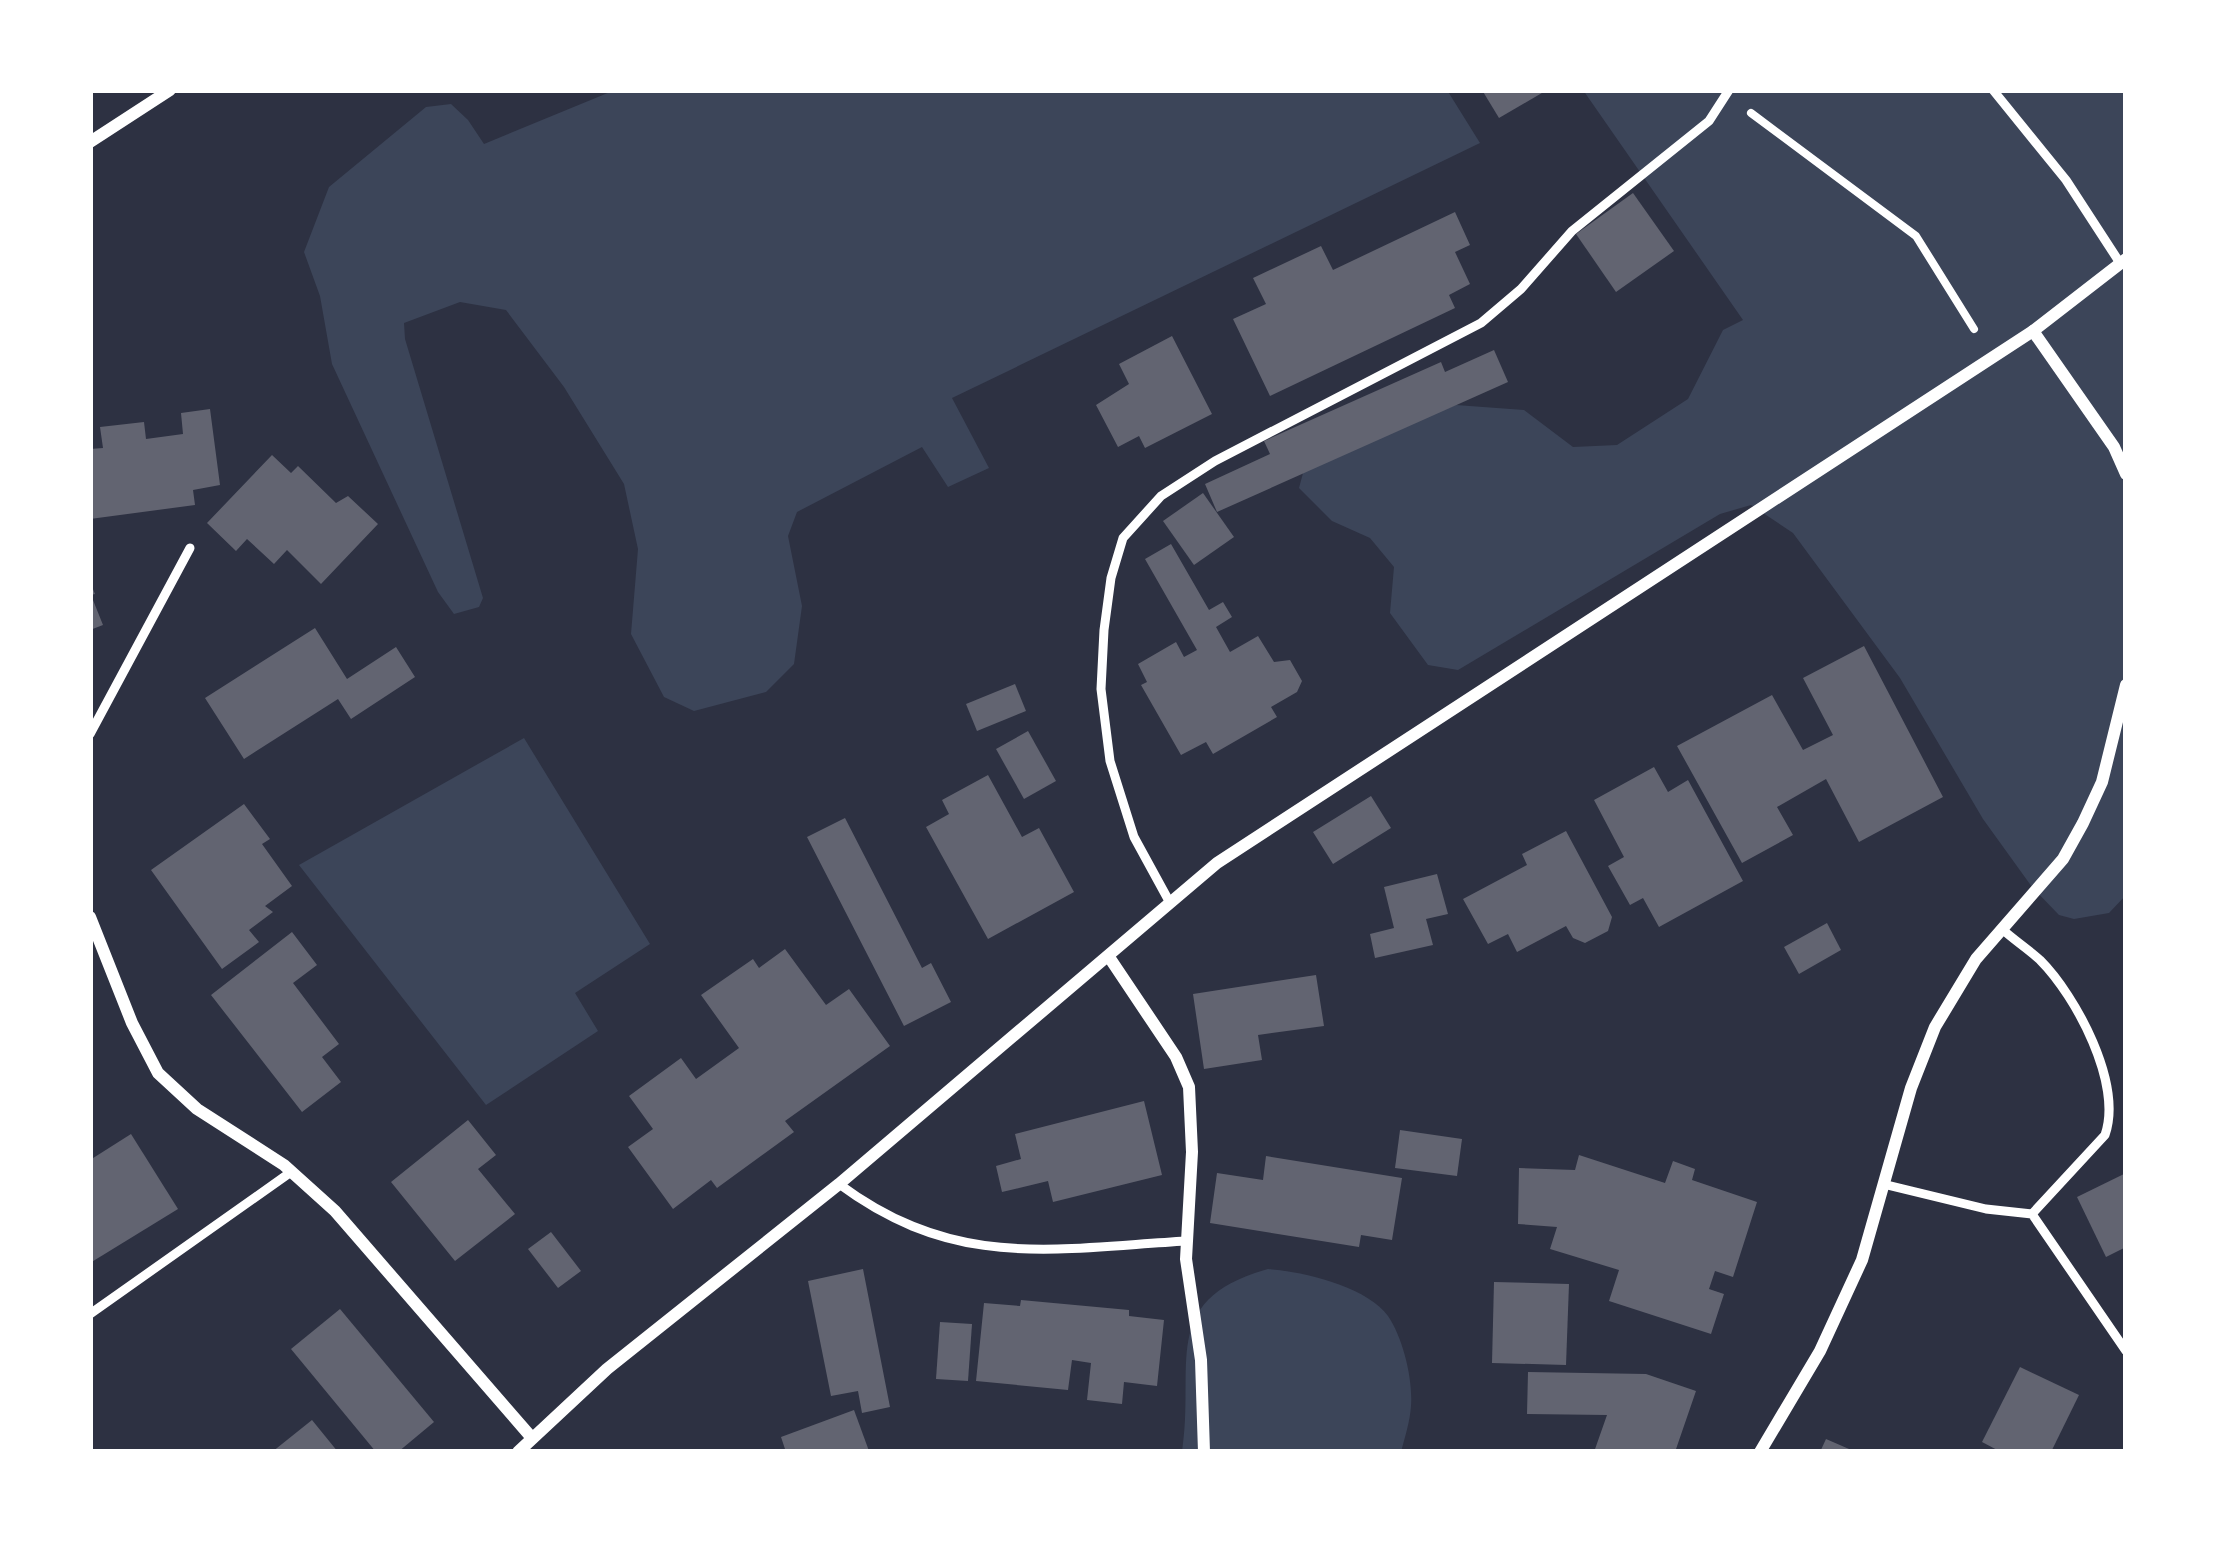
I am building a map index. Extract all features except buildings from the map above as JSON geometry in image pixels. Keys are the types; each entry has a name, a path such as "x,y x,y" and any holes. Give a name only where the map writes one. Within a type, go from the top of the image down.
{"street":[{"path":"92,138 170,90"},
{"path":"518,1452 607,1369 839,1184 1217,863 1992,359 2123,261"},
{"path":"2033,331 2114,447 2126,474"},
{"path":"1760,1452 1844,1303 1929,1042 1976,959 2063,859 2084,823 2102,782 2126,685"},
{"path":"90,917 132,1023 158,1073 197,1109 291,1172 349,1227 532,1438"},
{"path":"1109,957 1176,1057 1189,1087 1192,1152 1186,1240 1201,1360 1204,1452"}],"lane":[{"path":"1993,90 2066,180 2123,261"},
{"path":"1168,902 1134,837 1110,761 1101,688 1104,629 1123,538 1161,496 1215,461 1481,323 1521,289 1571,232 1709,121 1728,92"},
{"path":"90,734 190,548"},
{"path":"2002,929 2040,960 2062,987 2096,1053 2109,1092 2105,1135 2032,1214"},
{"path":"90,1314 291,1172"},
{"path":"839,1184 886,1217 927,1234 981,1247 1043,1249 1186,1240"},
{"path":"1886,1185 1986,1209 2032,1214 2126,1352"}],"path":[{"path":"1728,92 1916,236 1992,359"}],"shaded area":[{"path":"615,90 1447,90 1480,143 952,398 989,468 948,487 922,447 797,512 788,536 802,606 794,664 766,692 694,711 664,697 631,634 638,549 624,484 564,387 506,310 460,302 404,323 483,598 479,607 454,614 438,592 332,364 320,296 304,252 329,187 426,107 451,104 484,144"},
{"path":"1583,90 2126,90 2126,895 2109,913 2074,919 2059,915 2032,887 1983,819 1900,678 1793,533 1751,505 1720,514 1458,670 1428,665 1390,613 1394,567 1370,538 1332,521 1299,488 1306,462 1456,405 1524,410 1573,447 1617,445 1688,399 1723,330 1743,320"},
{"path":"524,738 650,944 575,993 598,1031 486,1105 299,865"},
{"path":"1268,1269 1350,1289 1388,1316 1402,1347 1410,1384 1410,1412 1401,1452 1182,1452 1186,1364 1196,1318 1210,1298 1233,1282"}]}
